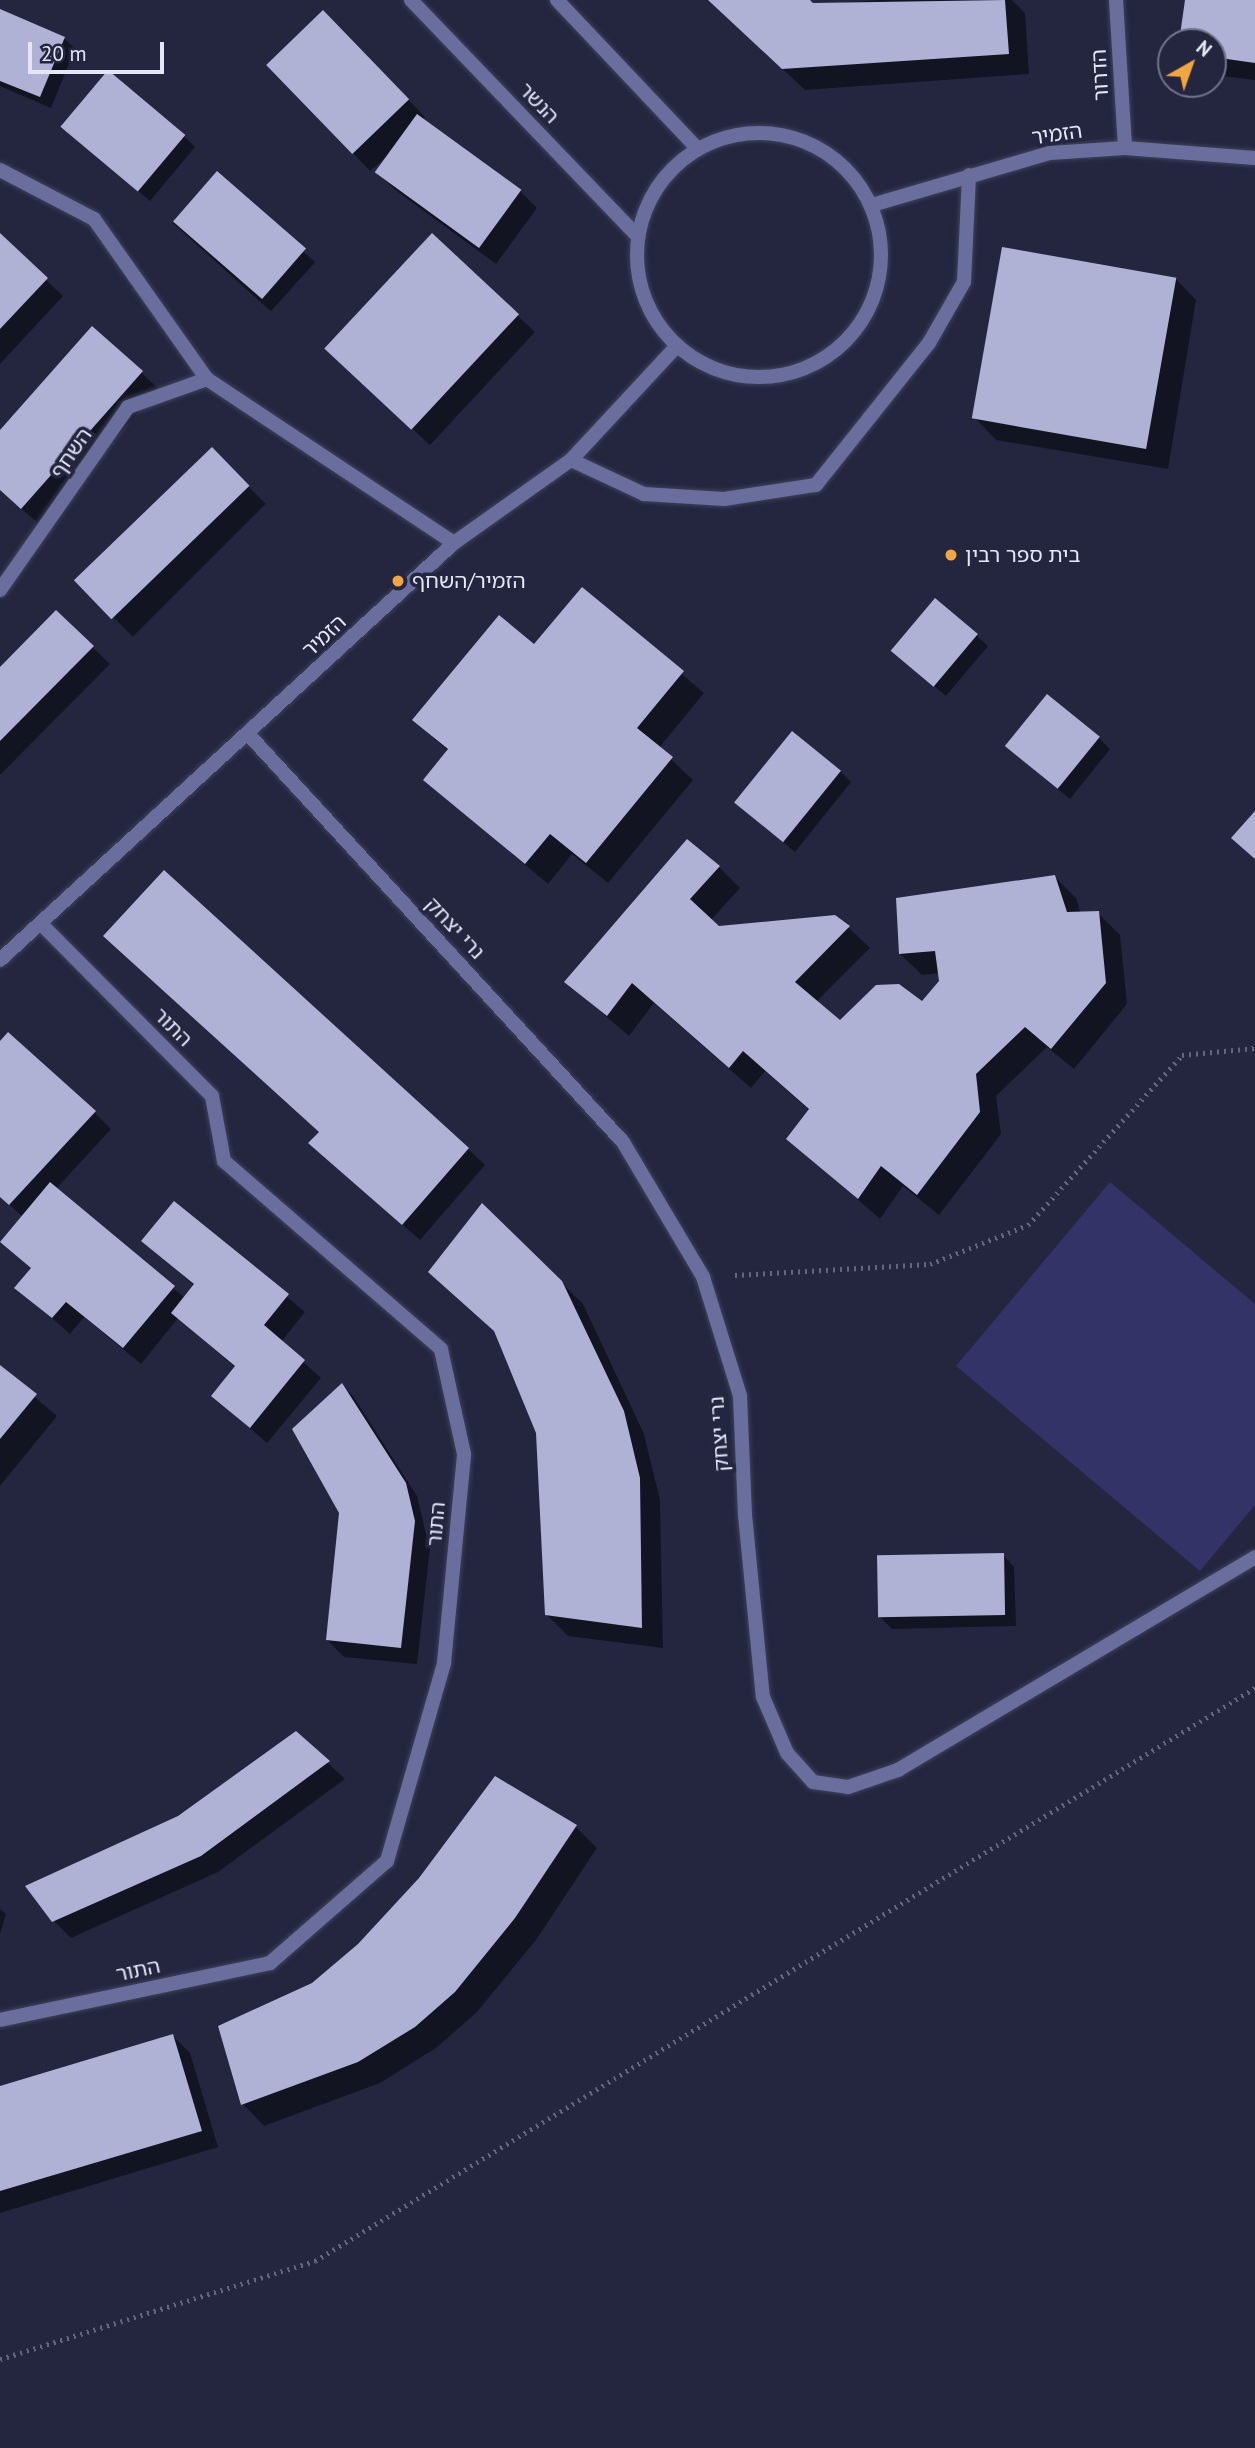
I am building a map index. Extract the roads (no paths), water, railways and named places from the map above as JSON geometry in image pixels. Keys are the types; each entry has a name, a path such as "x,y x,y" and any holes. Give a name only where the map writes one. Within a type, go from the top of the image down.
{"street":[{"name":"הנשר","path":"411,0 637,236"},
{"path":"557,0 697,148"},
{"name":"הדרור","path":"1116,0 1125,148"},
{"path":"753,132 792,137 836,159 856,180 872,205 882,241 880,278 868,313 846,343 817,365 781,376 744,377 708,367 677,346 651,315 637,276 637,236 648,201 668,170 697,148 725,137 753,132"},
{"name":"הזמיר","path":"872,205 1049,153 1125,148 1255,158"},
{"path":"0,170 94,219 207,379 454,543"},
{"path":"570,460 644,494 724,499 816,485 929,343 964,282 970,175"},
{"name":"הזמיר","path":"0,960 249,735 454,543 570,460 677,346"},
{"name":"השחף","path":"0,590 128,407 207,379"},
{"name":"נרי יצחק","path":"249,735 623,1142 703,1277 740,1396 745,1515 763,1696 787,1753 813,1782 848,1787 898,1770 1255,1557"},
{"name":"התור","path":"0,2020 270,1964 387,1861 444,1663 464,1454 441,1349 225,1161 212,1096 41,924"}],"place":[{"name":"בית ספר רבין","path":"951,555"},
{"name":"הזמיר/השחף","path":"398,581"}]}
